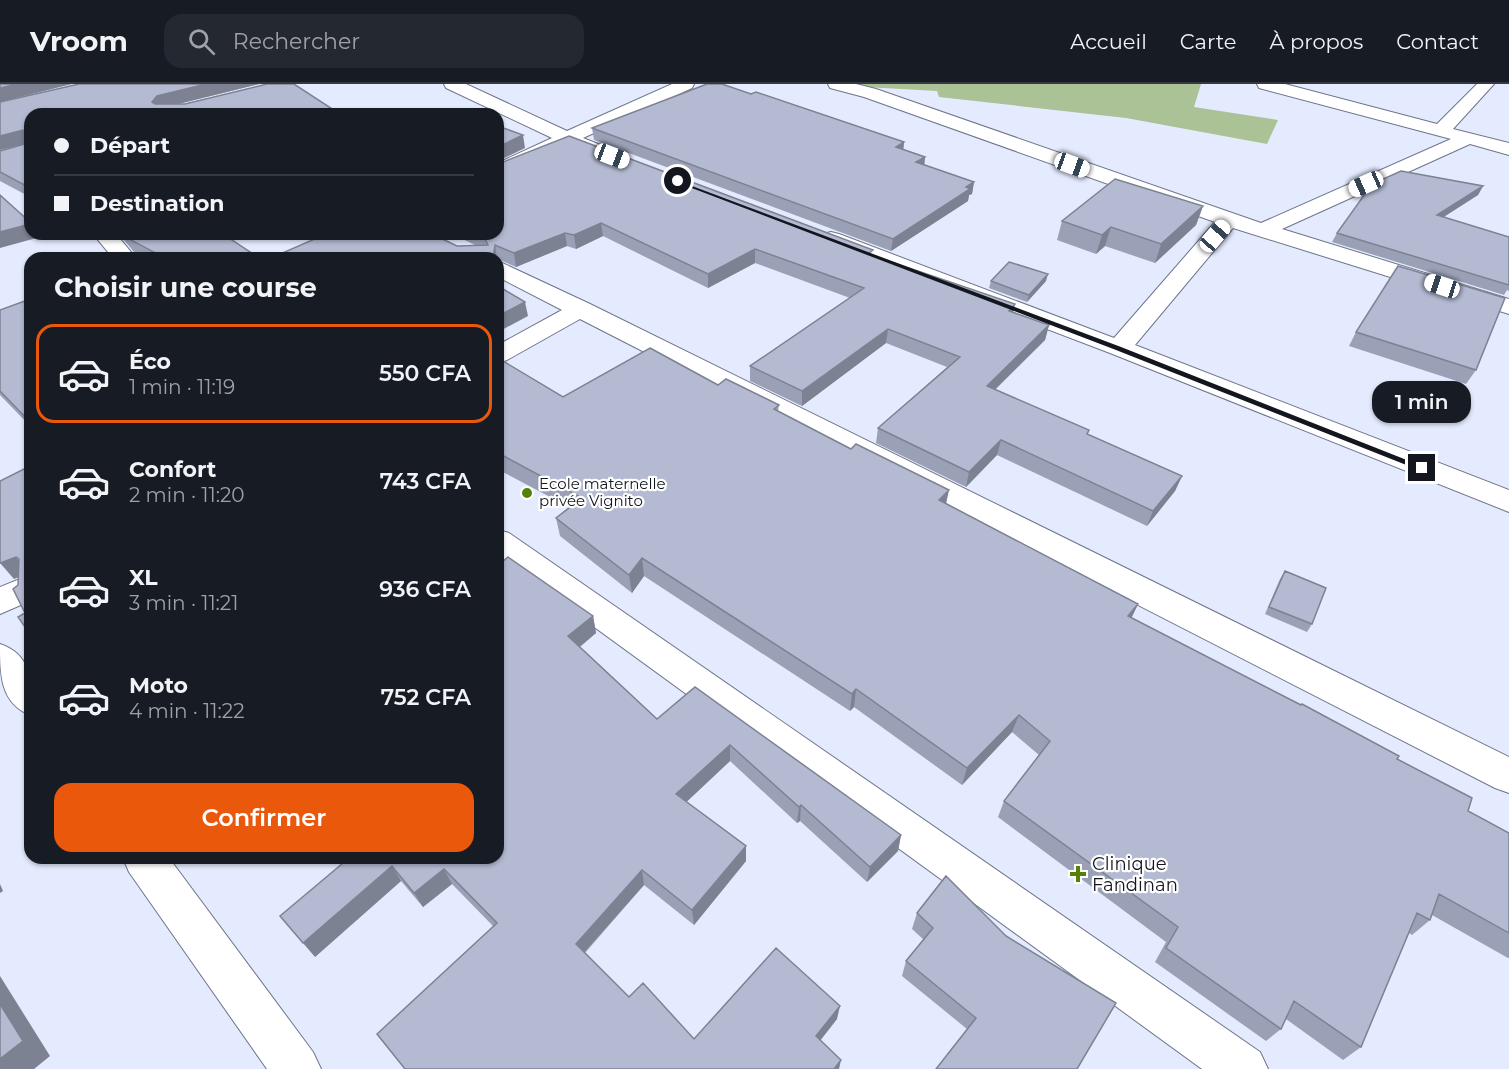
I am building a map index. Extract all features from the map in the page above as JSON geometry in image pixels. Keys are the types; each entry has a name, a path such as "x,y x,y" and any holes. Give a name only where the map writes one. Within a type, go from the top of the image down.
{"street":[{"path":"452,84 502,108"},
{"path":"504,167 686,84"},
{"path":"836,84 870,93 1229,220 1509,307"},
{"path":"1265,84 1509,149"},
{"path":"1441,131 1486,84"},
{"path":"504,109 567,139 623,160"},
{"path":"1263,230 1469,138"},
{"path":"1119,348 1229,220"},
{"path":"810,231 1119,348 1509,502"},
{"path":"109,240 120,252"},
{"path":"504,271 1509,776"},
{"path":"504,352 580,309"},
{"path":"504,545 1243,1069"},
{"path":"0,601 24,590"},
{"path":"0,658 24,692"},
{"path":"148,864 296,1069"}],"green space":[{"path":"854,84 1201,84 1194,107 1278,120 1267,144 1126,118 939,97 937,91 865,87"}],"building":[{"path":"0,84 17,84 0,88"},
{"path":"79,84 206,84 157,96 152,102 155,104 185,104 267,84 294,84 331,108 24,108 24,131 0,136 0,102"},
{"path":"707,84 722,84 751,94 756,92 904,142 896,147 925,157 916,162 974,182 966,187 970,189 893,239 592,128"},
{"path":"504,128 523,135 504,144"},
{"path":"569,136 873,250 868,254 1015,304 1009,311 1049,325 987,386 1089,430 1087,434 1182,476 1153,511 1001,440 969,472 878,428 960,357 888,329 802,391 750,366 864,288 755,249 708,274 601,223 574,235 565,233 514,253 495,245 494,252 285,252 312,240 444,240 457,246 488,245 486,240 504,240 504,162"},
{"path":"24,144 24,185 0,172 0,151"},
{"path":"1401,171 1483,186 1437,215 1509,237 1509,285 1337,233 1372,184"},
{"path":"1115,179 1203,206 1161,244 1111,227 1102,235 1062,221"},
{"path":"0,195 24,217 24,226 0,232"},
{"path":"131,240 232,240 250,252 154,252"},
{"path":"1009,262 1048,274 1029,295 991,281"},
{"path":"1398,266 1505,298 1476,370 1356,332"},
{"path":"504,290 525,302 504,313"},
{"path":"24,301 24,416 0,391 0,310"},
{"path":"650,348 718,385 726,379 779,405 774,409 851,449 856,444 949,490 939,500 1138,604 1128,616 1302,704 1399,756 1397,759 1472,798 1468,811 1509,833 1509,933 1439,894 1430,920 1417,913 1361,1047 1294,1001 1281,1029 1166,948 1178,927 1004,801 1050,741 1019,715 967,768 856,689 852,694 642,558 629,575 556,518 582,498 504,456 504,362 563,397"},
{"path":"24,469 24,611 13,589 18,585 19,559 16,557 0,563 0,481"},
{"path":"508,557 593,616 568,636 657,719 695,687 901,835 870,867 730,745 676,794 746,846 692,910 642,870 576,944 629,997 643,983 694,1039 776,948 840,1006 816,1036 841,1060 834,1069 405,1069 377,1034 497,923 444,869 414,893 392,866 303,943 280,916 342,864 504,864 504,560"},
{"path":"1285,571 1326,588 1312,624 1269,607"},
{"path":"24,614 24,626 18,617"},
{"path":"946,876 1006,936 1116,1003 1077,1069 936,1069 976,1018 906,961 933,928 917,913"},
{"path":"0,1004 23,1041 0,1059"}],"place":[{"name":"Ecole maternelle privée Vignito","path":"527,493"},
{"name":"Clinique Fandinan","path":"1078,874"}],"route":[{"path":"678,181 1119,348 1422,468"}]}
